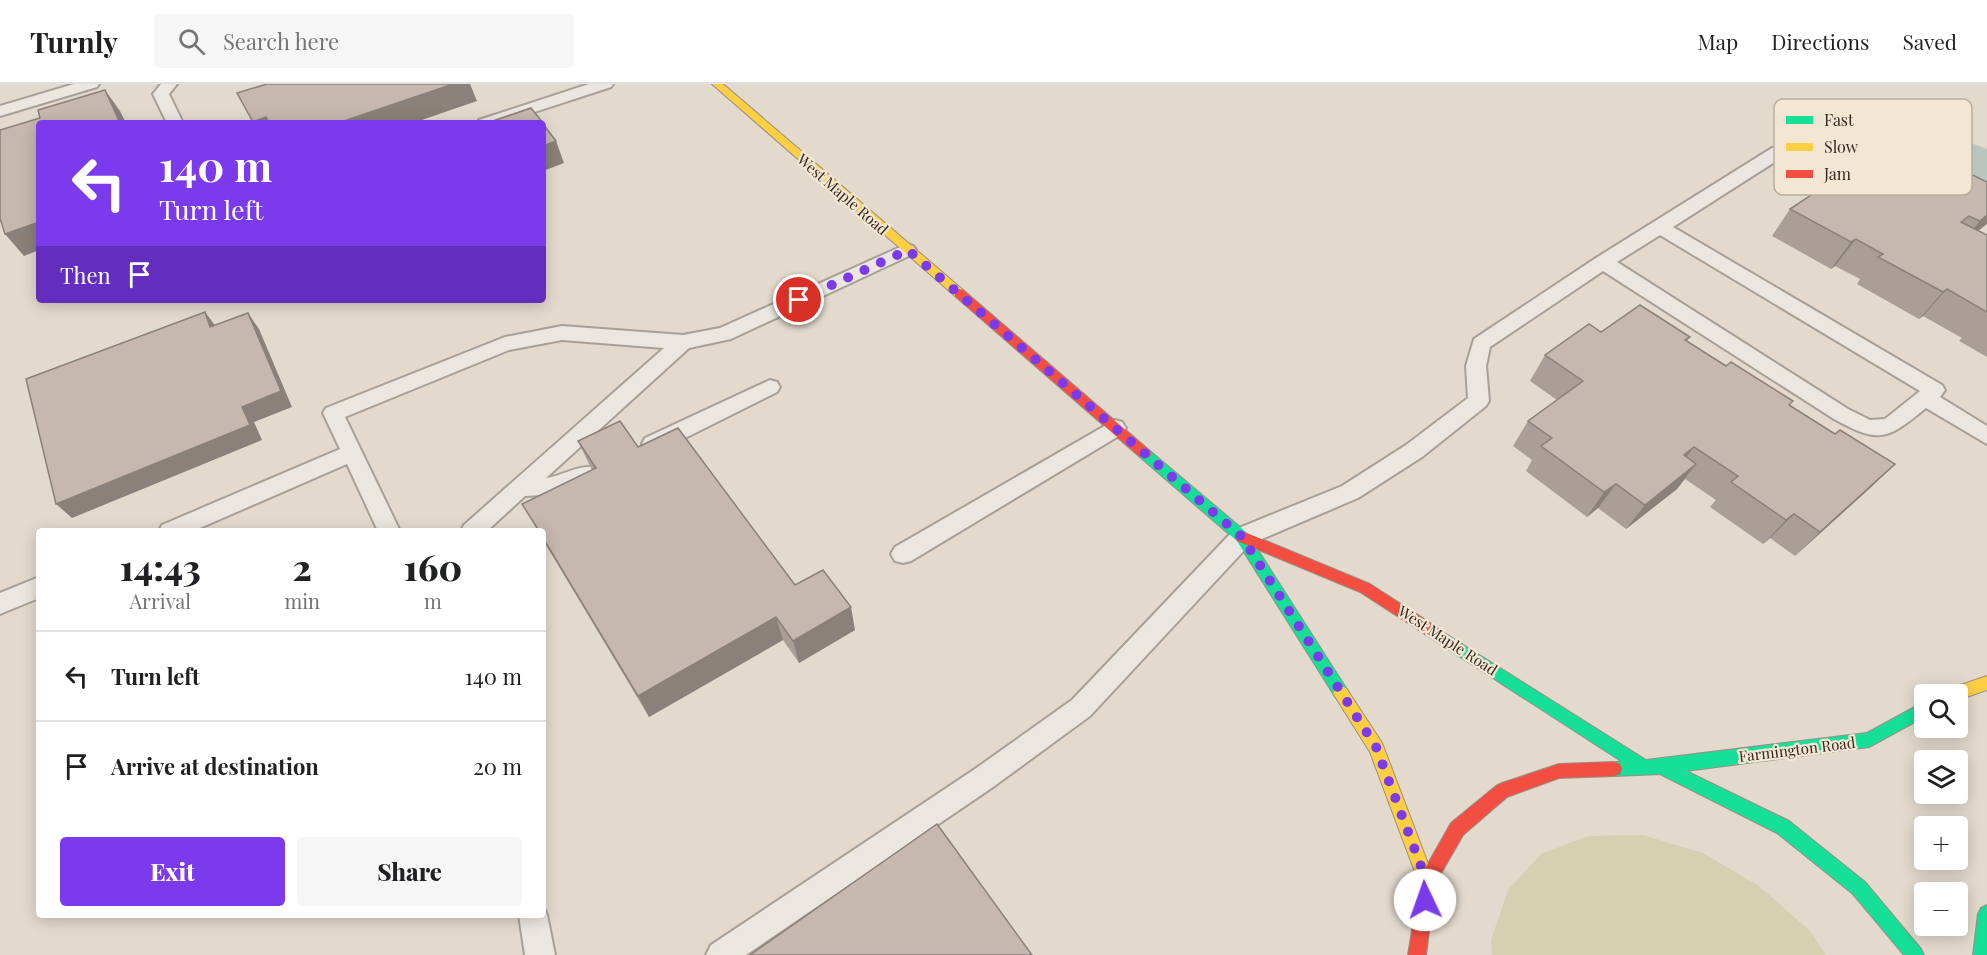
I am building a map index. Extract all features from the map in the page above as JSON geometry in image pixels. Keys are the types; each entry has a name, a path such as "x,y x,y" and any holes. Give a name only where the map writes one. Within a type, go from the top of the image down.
{"main road":[{"name":"West Maple Road","path":"717,84 1242,537 1376,747 1427,882"},
{"name":"West Maple Road","path":"1242,537 1365,588 1642,766"},
{"path":"1968,689 1987,683"},
{"name":"Farmington Road","path":"1661,767 1869,740 1914,715"},
{"path":"1417,955 1427,882 1456,829 1502,791 1559,771 1642,766 1661,767 1783,826 1859,888 1915,955"},
{"path":"1982,955 1987,914"}],"lane":[{"path":"0,111 91,84"},
{"path":"169,84 161,94 174,120"},
{"path":"494,120 605,84"},
{"path":"721,955 984,778 1081,708 1242,537 1350,492 1424,444 1479,401 1476,366 1481,344 1603,262 1774,155"},
{"path":"1603,262 1841,414 1867,428 1890,426 1935,390 1660,227"},
{"path":"388,528 333,413 505,344 562,333 683,342 724,334 908,250"},
{"path":"475,528 683,342"},
{"path":"634,453 770,387"},
{"path":"1925,398 1987,436"},
{"path":"903,554 1115,428"},
{"path":"177,528 352,453"},
{"path":"520,488 561,485 593,472"},
{"path":"0,604 36,588"},
{"path":"534,918 540,955"}],"shaded area":[{"path":"1972,143 1987,149 1987,194 1972,186"},
{"path":"1643,835 1703,853 1759,886 1811,932 1826,955 1492,955 1491,940 1508,890 1541,854 1588,836"}],"building":[{"path":"267,84 453,84 347,120 268,120 266,117 252,120 237,93"},
{"path":"105,90 119,120 36,120 36,223 5,234 0,218 0,130 40,118 38,110"},
{"path":"531,108 541,120 496,120"},
{"path":"546,128 556,141 546,145"},
{"path":"1972,175 1987,182 1987,215 1980,221 1969,216 1961,222 1987,235 1987,312 1947,289 1943,292 1878,257 1883,254 1856,239 1851,242 1790,209 1811,195 1972,195"},
{"path":"1640,305 1690,337 1685,340 1726,366 1731,362 1793,401 1789,405 1835,434 1840,430 1895,464 1820,532 1794,514 1786,520 1731,482 1738,476 1694,447 1684,455 1696,464 1645,505 1616,484 1604,492 1541,446 1552,438 1528,421 1583,381 1545,355 1589,324 1601,332"},
{"path":"205,312 210,327 248,313 281,391 242,407 250,425 56,504 26,379"},
{"path":"620,421 638,447 678,428 795,585 823,570 851,607 793,641 776,617 638,696 546,543 546,528 537,528 522,504 596,468 578,441"},
{"path":"937,824 1032,955 750,955"}],"traffic: fast":[{"path":"1145,454 1242,537 1341,693"},
{"path":"1430,630 1643,767"},
{"path":"1661,767 1869,740 1914,715"},
{"path":"1614,769 1661,767 1783,827 1859,888 1915,955"},
{"path":"1982,955 1987,914"}],"traffic: slow":[{"path":"717,84 959,293"},
{"path":"1968,689 1987,683"},
{"path":"1341,693 1376,748 1427,882"}],"traffic: jam":[{"path":"959,293 1145,454"},
{"path":"1242,537 1365,588 1430,630"},
{"path":"1417,955 1427,882 1457,829 1502,791 1559,771 1614,769"}],"route":[{"path":"799,300 908,250 1242,537 1376,747 1427,882 1425,900"}]}
